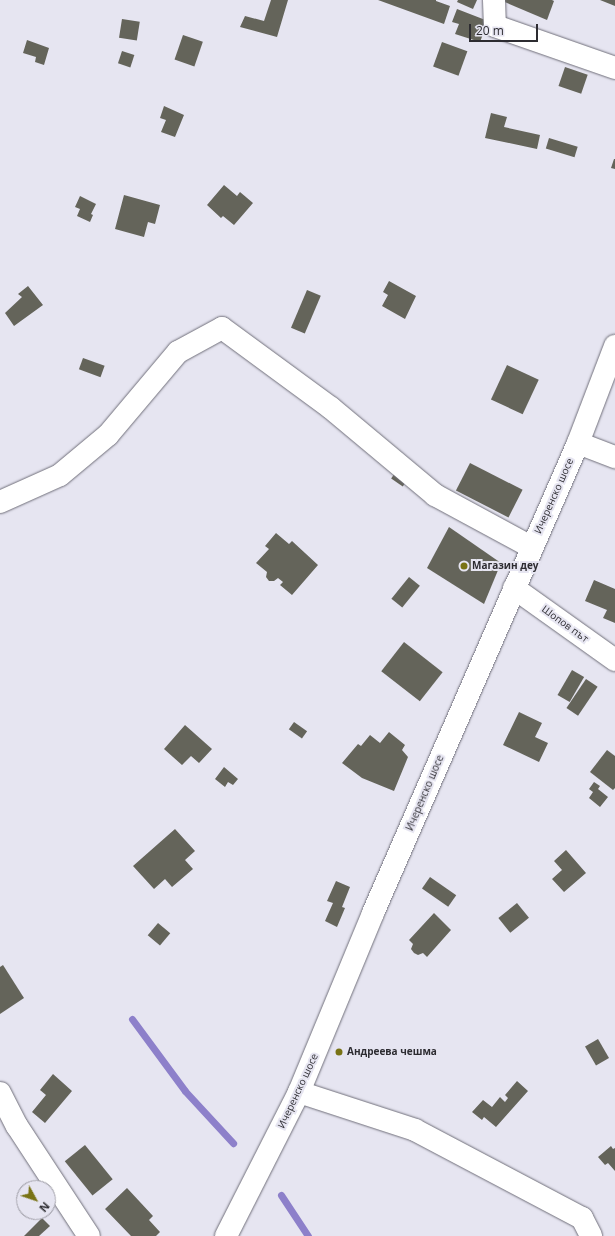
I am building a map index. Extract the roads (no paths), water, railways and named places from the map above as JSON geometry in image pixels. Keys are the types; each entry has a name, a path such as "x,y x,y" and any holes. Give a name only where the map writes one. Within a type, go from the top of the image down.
{"street":[{"path":"494,0 495,26 615,68"},
{"path":"0,502 60,475 108,435 178,352 222,328 331,408 435,495 531,547"},
{"name":"Ичеренско шосе","path":"226,1236 299,1092 373,913 578,442 615,346"},
{"path":"578,442 615,457"},
{"name":"Шопов път","path":"514,588 615,660"},
{"path":"299,1092 415,1130 582,1218 591,1236"},
{"path":"0,1093 17,1126 89,1236"}],"waterway":[{"path":"132,1019 185,1091 233,1143"},
{"path":"281,1195 308,1236"}],"place":[{"name":"Магазин деу","path":"464,566"},
{"name":"Андреева чешма","path":"339,1052"}]}
